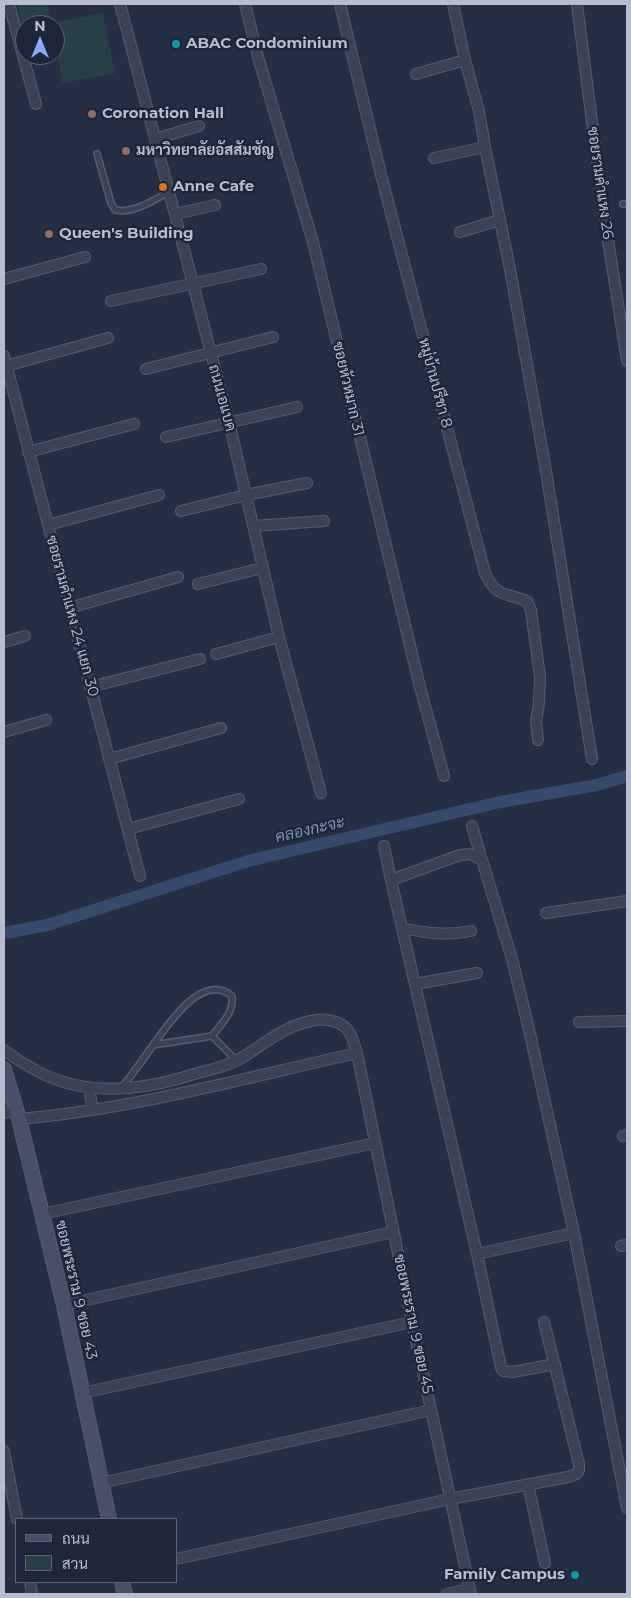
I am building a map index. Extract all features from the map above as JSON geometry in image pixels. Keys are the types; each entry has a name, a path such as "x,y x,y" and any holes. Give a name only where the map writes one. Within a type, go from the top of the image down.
{"street":[{"path":"9,4 36,104"},
{"name":"ถนนเอแบค","path":"120,4 229,422 279,637 321,793"},
{"name":"ซอยหัวหมาก 31","path":"246,4 258,57 313,242 409,640 444,776"},
{"name":"หมู่บ้านปรีชา 8","path":"340,4 381,175 485,573 491,585 499,592 527,601 531,610 540,677 536,721 538,740"},
{"path":"454,4 465,60 479,111 510,270 545,464 592,758"},
{"name":"ซอยรามคำแหง 26","path":"577,4 603,208 627,361"},
{"path":"416,74 465,60"},
{"path":"154,139 199,126"},
{"path":"434,158 485,147"},
{"path":"175,214 215,205"},
{"path":"460,232 500,220"},
{"path":"4,278 85,258"},
{"path":"111,301 261,269"},
{"path":"146,369 273,337"},
{"path":"5,361 108,338"},
{"name":"ซอยรามคำแหง 24 แยก 30","path":"5,361 140,876"},
{"path":"166,437 297,407"},
{"path":"28,452 134,424"},
{"path":"181,511 246,495 307,483"},
{"path":"48,525 159,495"},
{"path":"253,526 324,521"},
{"path":"198,584 262,568"},
{"path":"69,608 178,577"},
{"path":"4,642 25,636"},
{"path":"216,654 279,637"},
{"path":"90,687 200,659"},
{"path":"4,732 46,720"},
{"path":"109,758 221,728"},
{"path":"128,829 239,799"},
{"path":"472,826 512,959 574,1233 623,1465 627,1508"},
{"path":"384,846 477,1254 501,1368 503,1371 513,1372 555,1364"},
{"path":"391,880 460,855 470,854 482,860"},
{"path":"546,913 627,901"},
{"path":"402,928 443,934 471,931"},
{"path":"415,984 477,973"},
{"name":"ซอยพระราม 9 ซอย 45","path":"4,1050 44,1075 90,1088 111,1090 142,1087 179,1079 237,1061 278,1034 311,1020 337,1022 346,1028 357,1052 470,1592"},
{"path":"579,1022 627,1021"},
{"path":"13,1114 64,1115 93,1110 191,1092 357,1052"},
{"path":"237,1061 242,1079"},
{"name":"ซอยพระราม 9 ซอย 43","path":"4,1069 13,1114 42,1214 64,1305 109,1518"},
{"path":"90,1088 93,1110"},
{"path":"42,1214 375,1143"},
{"path":"64,1305 394,1232"},
{"path":"477,1254 574,1233"},
{"path":"82,1393 412,1322"},
{"path":"178,1559 450,1499 578,1474 580,1470 579,1464 544,1322"},
{"path":"101,1483 431,1410"},
{"path":"4,1451 17,1518"},
{"path":"528,1484 545,1563"},
{"path":"447,1594 470,1592"}],"lane":[{"path":"97,154 115,210 124,212 169,192"},
{"path":"121,1089 153,1045 178,1011 203,993 225,990 232,996 233,1004 230,1013 212,1036 153,1045"},
{"path":"212,1036 237,1061"}],"green space":[{"path":"17,4 47,4 49,15 20,15"},
{"path":"103,13 115,73 63,83 59,65 65,65 65,20"}],"waterway":[{"name":"คลองกะจะ","path":"4,933 47,925 248,861 500,802 597,785 627,776"}],"place":[{"name":"ABAC Condominium","path":"176,44"},
{"name":"Coronation Hall","path":"92,114"},
{"name":"มหาวิทยาลัยอัสสัมชัญ","path":"126,151"},
{"name":"Anne Cafe","path":"163,187"},
{"name":"Queen's Building","path":"49,234"},
{"name":"Family Campus","path":"575,1575"}]}
